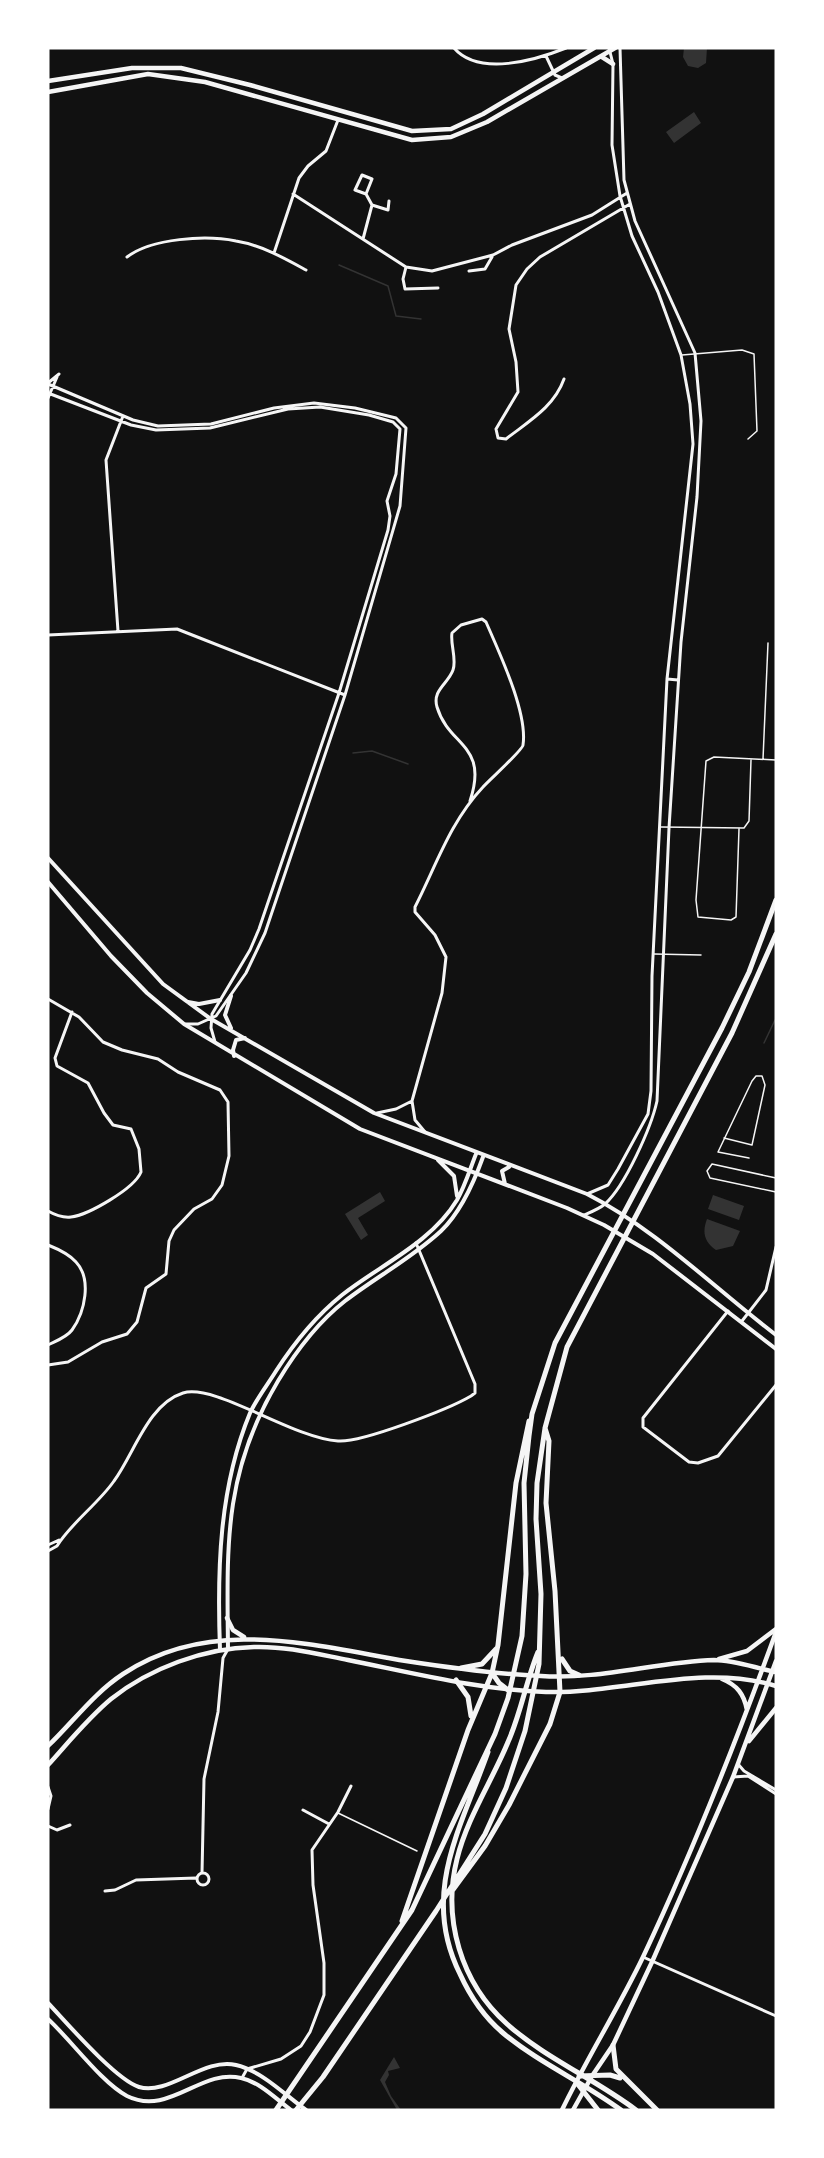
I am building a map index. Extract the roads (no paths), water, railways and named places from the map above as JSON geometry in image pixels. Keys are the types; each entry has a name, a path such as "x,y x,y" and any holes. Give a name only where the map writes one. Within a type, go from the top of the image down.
{"highway":[{"path":"400,1928 470,1723 492,1673 498,1645 516,1483 525,1434 555,1344 722,1028 749,972 776,900"},
{"path":"296,2110 323,2077 436,1911 485,1834 506,1788 525,1731 540,1648 541,1594 536,1497 545,1428 567,1347 732,1033 776,934"},
{"path":"532,1414 524,1483 526,1574 522,1636 508,1698 449,1855 442,1897 449,1949 466,1987 479,2008 500,2031 621,2110"},
{"path":"436,1911 485,1846 550,1724 560,1692 560,1654 546,1503 549,1441 545,1428"},
{"path":"461,1668 486,1662 498,1645"},
{"path":"540,1648 508,1742 457,1858 452,1889 452,1914 456,1940 471,1980 484,2000 521,2036 636,2110"},
{"path":"560,1654 570,1671 581,1675"},
{"path":"492,1673 505,1689"},
{"path":"456,1680 468,1697 472,1712 470,1723"},
{"path":"276,2110 412,1910 495,1734"},
{"path":"613,2045 616,2069 657,2110"},
{"path":"598,2110 582,2092 577,2079 610,2075 627,2081"}],"main road":[{"path":"48,81 132,68 182,68 412,131 432,132 451,129 483,114 594,48"},
{"path":"48,92 148,75 161,75 206,82 412,140 431,140 451,137 487,122 545,91 602,57 609,50 618,48"},
{"path":"602,57 613,64"},
{"path":"537,80 544,81 545,91"},
{"path":"317,104 318,109 326,116"},
{"path":"48,858 77,887 144,964 185,1002 374,1113 483,1157 586,1194 615,1209 652,1234 776,1335"},
{"path":"48,882 111,957 147,993 184,1024 234,1056 360,1129 470,1170 604,1225 643,1248 776,1349"},
{"path":"231,996 225,1015 232,1030"},
{"path":"185,1002 199,1004 220,1000"},
{"path":"234,1056 236,1040 245,1038"},
{"path":"220,1650 224,1508 237,1450 251,1412 288,1352 310,1326 340,1297 433,1229 457,1200 476,1154"},
{"path":"228,1649 231,1512 242,1458 258,1415 294,1356 314,1330 344,1302 441,1231 453,1217 483,1157"},
{"path":"435,1158 454,1176 457,1200"},
{"path":"505,1184 502,1171 509,1166"},
{"path":"227,1618 233,1630 245,1638"},
{"path":"48,1746 102,1690 128,1671 180,1648 220,1639 279,1639 492,1673 561,1677 714,1660 747,1651 776,1630"},
{"path":"562,2110 643,1957 747,1713 776,1630"},
{"path":"48,1765 100,1709 136,1682 172,1665 228,1649 254,1647 303,1651 468,1683 541,1692 715,1677 759,1681 776,1686"},
{"path":"714,1660 774,1672"},
{"path":"573,2110 613,2045 652,1962 733,1777 774,1672 776,1661"},
{"path":"468,1683 472,1676 470,1670"},
{"path":"128,1671 134,1674 136,1682"},
{"path":"715,1677 739,1689 745,1698 747,1713"},
{"path":"746,1744 776,1708"},
{"path":"48,1751 59,1735"},
{"path":"48,2003 125,2078 144,2088 162,2085 214,2066 233,2064 247,2069 306,2110"},
{"path":"48,2019 119,2090 146,2102 165,2100 226,2077 242,2078 255,2083 291,2110"},
{"path":"87,2060 91,2055 91,2047"}],"street":[{"path":"454,48 472,62 493,64 546,56 566,48"},
{"path":"584,1215 605,1204 652,1124 657,1101 678,680 701,449 695,353 635,221 627,193 621,147 618,48"},
{"path":"586,1194 600,1190 611,1180 648,1114 651,1090 653,954 667,679 693,452 690,404 681,355 658,292 632,236 620,196 612,145 613,64 609,50"},
{"path":"546,56 558,77 566,78"},
{"path":"274,253 299,178 308,166 326,151 339,120"},
{"path":"363,239 372,205 366,194 355,190 362,174 372,179 366,194"},
{"path":"294,194 406,267 419,271 446,270 494,255 512,245 592,215 627,193"},
{"path":"372,205 388,210 389,201"},
{"path":"564,379 558,396 540,413 506,439 498,438 496,429 518,392 509,329 516,285 540,257 630,204"},
{"path":"127,257 151,245 186,240 237,241 274,253 306,270"},
{"path":"469,271 485,268 494,255"},
{"path":"406,267 403,279 405,289 438,288"},
{"path":"184,1024 198,1024 211,1019 231,996 246,973 265,933 345,695 400,506 406,428 396,417 352,409 300,404 211,424 173,427 151,425 123,416 54,387 48,384 58,375 54,387 49,395 144,428 179,431 210,428 288,409 320,406 352,409 393,422 399,428 400,437 387,506 390,516 388,530 339,693 259,930 211,1019 216,1044"},
{"path":"118,631 106,460 123,416"},
{"path":"391,494 401,497"},
{"path":"429,1135 415,1120 412,1101 434,1028 447,970 442,945 415,912 415,907 446,840 470,801 501,767 520,752 524,744 514,692 486,622 482,619 461,625 452,633 453,670 436,695 437,705 445,725 467,747 473,761 475,777 470,801"},
{"path":"48,635 179,630 345,695"},
{"path":"667,679 678,680"},
{"path":"48,999 72,1012 103,1042 122,1050 152,1056 178,1072 220,1090 229,1106 229,1156 222,1185 212,1199 194,1209 174,1230 169,1241 166,1274 146,1288 133,1329 127,1334 102,1341 68,1362 48,1365"},
{"path":"48,1211 61,1217 78,1216 127,1189 141,1172 139,1149 131,1129 111,1124 88,1083 57,1066 55,1058 72,1012"},
{"path":"374,1113 396,1109 412,1101"},
{"path":"48,1551 113,1482 152,1418 172,1398 183,1393 203,1391 301,1434 338,1441 353,1440 467,1399 475,1393 475,1383 416,1243"},
{"path":"48,1245 70,1256 78,1264 86,1288 84,1300 72,1330 48,1345"},
{"path":"742,1321 766,1290 776,1247"},
{"path":"728,1311 643,1418 643,1427 689,1462 704,1461 718,1456 776,1385"},
{"path":"48,1545 61,1539"},
{"path":"105,1891 115,1890 136,1880 196,1878 202,1873 203,1786 218,1712 224,1657 228,1649"},
{"path":"220,1650 224,1657"},
{"path":"738,1764 744,1771 776,1792"},
{"path":"733,1777 748,1776 776,1792"},
{"path":"242,2078 247,2069 281,2059 301,2046 310,2032 324,1995 324,1963 311,1857 315,1843 338,1812 351,1786"},
{"path":"48,1787 51,1796 48,1809"},
{"path":"303,1810 329,1824"},
{"path":"48,1826 57,1830 70,1825"},
{"path":"196,1878 201,1885 207,1884 208,1875 202,1873"},
{"path":"643,1957 776,2016"}],"lane":[{"path":"681,355 742,350 754,354 757,431 748,439"},
{"path":"763,759 768,643"},
{"path":"740,829 736,917 719,920 698,917 696,915 701,828 708,759 776,760"},
{"path":"660,827 744,828 749,821 751,759"},
{"path":"653,954 701,954"},
{"path":"724,1138 752,1145 765,1085 762,1076 756,1076 752,1081 724,1138 718,1152 749,1158"},
{"path":"776,1178 712,1164 707,1171 710,1178 776,1192"},
{"path":"338,1812 417,1851"}],"waterway":[{"path":"339,265 388,286 396,316 421,319"},
{"path":"353,753 372,751 408,764"},
{"path":"764,1043 775,1020"}]}
